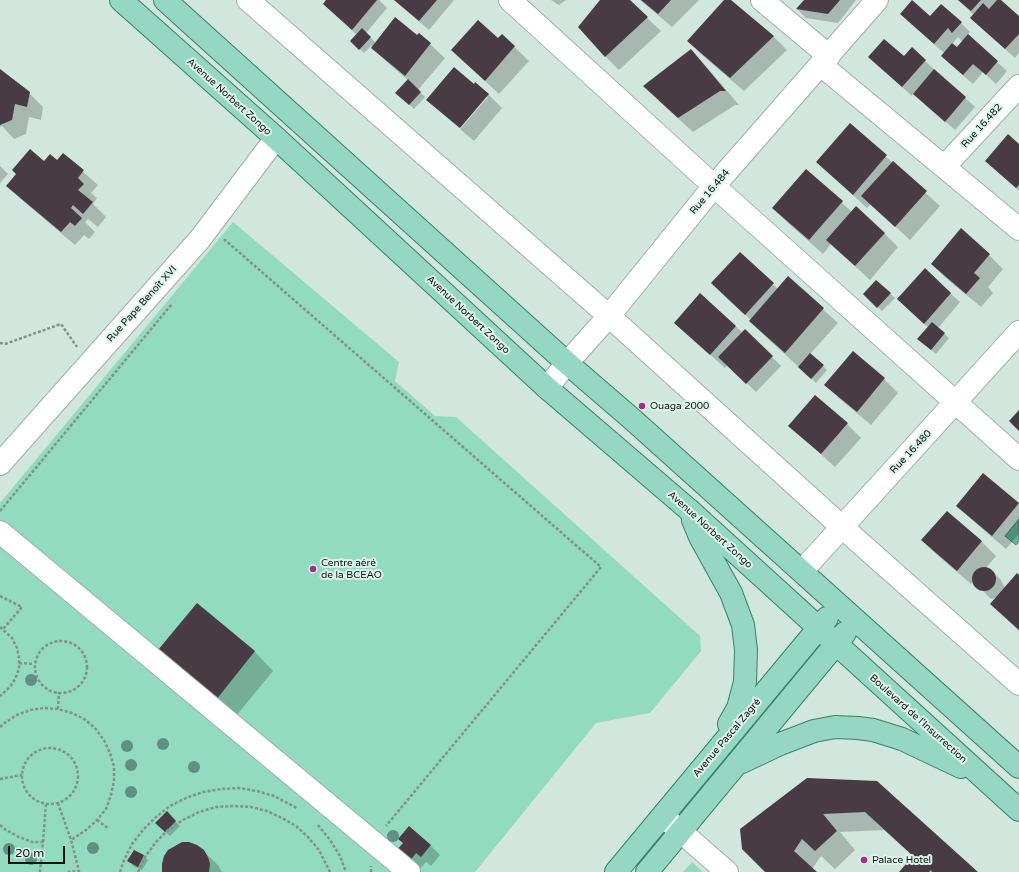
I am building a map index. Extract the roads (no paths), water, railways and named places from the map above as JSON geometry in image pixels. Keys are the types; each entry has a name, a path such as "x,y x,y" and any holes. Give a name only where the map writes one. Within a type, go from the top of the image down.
{"main road":[{"name":"Avenue Norbert Zongo","path":"121,0 276,138 547,388 688,509 818,628"},
{"path":"174,3 567,363 638,424 1019,767"},
{"path":"688,509 700,537 731,593 743,625 746,650 745,682 738,708 708,761"},
{"name":"Avenue Pascal Zagré","path":"616,872 838,605"},
{"path":"647,872 835,644 856,621"},
{"name":"Boulevard de l'Insurrection","path":"818,628 1019,810"},
{"path":"737,764 780,744 814,731 835,727 858,728 873,730 902,739 983,778"}],"street":[{"path":"248,0 609,316 842,527 1019,684"},
{"path":"510,0 714,186 1019,459"},
{"path":"762,0 825,61 944,167 1019,229"},
{"name":"Rue 16.484","path":"547,388 609,316 714,186 877,0"},
{"name":"Rue 16.482","path":"944,167 1019,86"},
{"name":"Rue Pape Benoît XVI","path":"0,464 200,239 276,138"},
{"name":"Rue 16.480","path":"802,571 1019,332"},
{"path":"0,532 410,872"},
{"path":"663,816 726,872"}],"place":[{"name":"Ouaga 2000","path":"642,406"},
{"name":"Centre aéré de la BCEAO","path":"313,569"},
{"name":"Palace Hotel","path":"864,860"}]}
